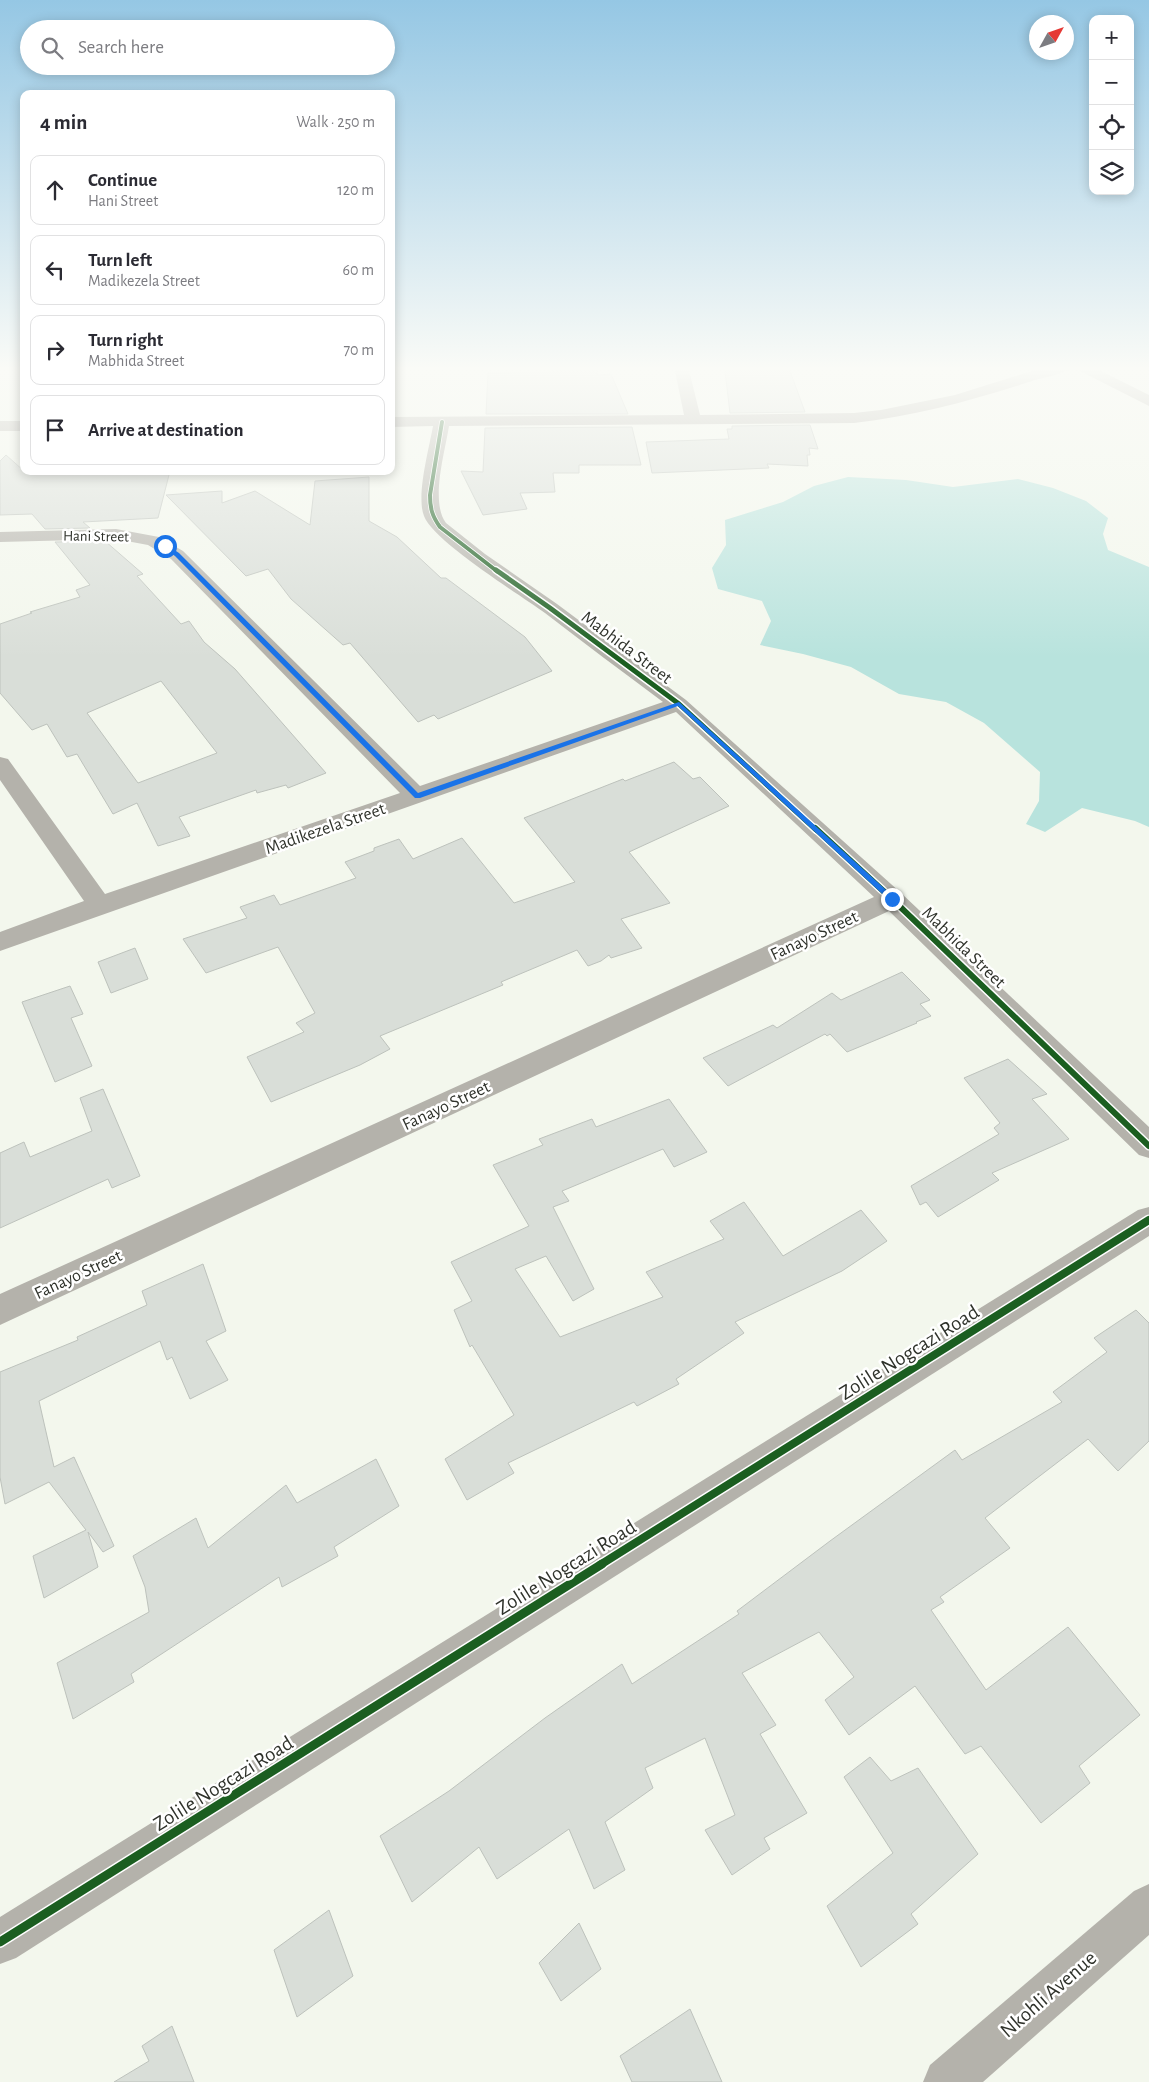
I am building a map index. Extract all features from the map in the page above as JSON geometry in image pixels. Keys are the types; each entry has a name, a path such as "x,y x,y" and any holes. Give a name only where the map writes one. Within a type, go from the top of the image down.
{"street":[{"name":"Mabhida Street","path":"435,463 430,495 433,518 440,527 478,558 550,608 679,704 892,899 1149,1146"},
{"name":"Hani Street","path":"0,537 116,534 140,537 165,546 177,555 417,796"},
{"name":"Madikezela Street","path":"0,942 100,905 679,704"},
{"path":"0,764 100,905"},
{"name":"Fanayo Street","path":"0,1310 892,899"},
{"name":"Zolile Nogcazi Road","path":"0,1942 1149,1220"},
{"name":"Nkohli Avenue","path":"947,2082 1149,1906"}],"water":[{"path":"848,477 906,480 953,487 1018,479 1053,488 1086,501 1108,518 1103,534 1108,550 1149,567 1149,827 1135,821 1082,808 1045,832 1026,824 1039,801 1040,772 984,723 946,702 899,694 851,667 760,645 771,621 762,601 718,589 712,568 726,545 725,520 783,502 814,486"}],"building":[{"path":"0,463 15,463 20,467 20,475 169,475 158,518 83,522 90,528 45,529 32,514 0,515"},
{"path":"483,463 641,463 641,465 579,465 579,473 553,473 555,492 520,493 527,509 483,515 461,471 483,472"},
{"path":"650,463 808,463 808,466 767,464 769,468 652,473"},
{"path":"369,477 369,521 397,537 441,578 446,578 525,637 552,671 438,719 434,715 418,722 350,643 343,645 291,599 268,569 246,576 166,495 222,491 222,503 255,491 310,525 315,481"},
{"path":"105,541 143,574 137,576 181,624 189,621 204,642 235,669 326,773 288,788 286,785 257,793 256,790 179,817 190,836 158,846 137,803 113,814 77,754 67,757 47,724 32,730 0,693 0,624 32,613 30,612 80,597 76,590 90,585 55,542","holes":["161,681 217,753 138,783 87,713"]},
{"path":"674,762 693,779 700,777 729,806 629,852 670,903 621,919 642,948 611,958 609,955 601,961 588,966 577,950 501,982 503,985 380,1036 390,1049 360,1065 271,1102 247,1057 304,1032 296,1023 315,1013 278,947 206,973 183,939 247,918 240,907 274,895 280,905 356,878 345,862 374,851 374,848 399,839 413,859 462,838 514,903 575,882 524,818 623,779 625,781"},
{"path":"135,948 148,979 111,993 98,962"},
{"path":"902,972 930,1000 920,1004 931,1016 917,1023 847,1052 830,1034 827,1036 825,1034 728,1086 703,1058 773,1025 777,1028 832,993 841,1000"},
{"path":"70,986 83,1014 71,1018 92,1066 55,1082 22,1002"},
{"path":"1008,1059 1047,1094 1032,1099 1069,1139 992,1173 999,1180 938,1217 926,1202 920,1205 911,1186 999,1134 994,1128 1000,1123 964,1078"},
{"path":"103,1089 140,1176 112,1188 108,1179 0,1228 0,1153 24,1142 30,1157 92,1131 80,1098"},
{"path":"669,1099 707,1152 674,1167 663,1149 562,1191 569,1201 553,1207 594,1289 573,1301 546,1256 515,1269 560,1337 663,1297 646,1272 724,1239 710,1221 744,1202 783,1256 861,1210 887,1241 842,1271 735,1322 744,1333 676,1379 679,1384 637,1406 634,1402 508,1463 514,1473 467,1500 445,1459 514,1415 472,1345 470,1347 454,1310 472,1301 451,1262 529,1226 493,1165 543,1145 539,1139 592,1119 596,1127"},
{"path":"203,1264 226,1331 206,1341 228,1380 190,1399 172,1357 167,1360 160,1341 39,1401 54,1467 74,1457 114,1546 103,1552 88,1532 98,1567 44,1598 33,1556 86,1530 49,1482 5,1504 0,1477 0,1372 78,1340 77,1337 147,1305 142,1291"},
{"path":"1136,1310 1149,1323 1149,1441 1118,1471 1088,1439 985,1518 1010,1548 940,1597 944,1602 931,1610 986,1690 1068,1627 1140,1715 1079,1766 1090,1783 1041,1823 981,1746 965,1754 915,1686 849,1735 825,1700 854,1677 819,1632 742,1673 776,1725 760,1734 807,1813 764,1838 770,1849 732,1875 705,1830 735,1815 705,1738 645,1768 653,1788 605,1822 625,1870 594,1889 569,1829 497,1879 479,1847 412,1902 380,1836 449,1791 545,1718 622,1664 632,1684 739,1614 737,1611 955,1450 962,1460 1062,1402 1053,1392 1107,1352 1094,1338"},
{"path":"376,1459 399,1506 334,1547 338,1556 282,1587 279,1577 131,1674 134,1682 73,1719 57,1663 149,1612 145,1587 133,1556 196,1518 208,1548 286,1485 297,1503"},
{"path":"870,1757 891,1781 918,1768 978,1854 911,1914 918,1924 861,1967 827,1906 893,1853 844,1777"},
{"path":"329,1910 353,1976 297,2017 274,1950"},
{"path":"579,1923 601,1969 561,2001 539,1963"},
{"path":"690,2009 722,2082 632,2082 620,2056"},
{"path":"172,2026 194,2082 114,2082 149,2061 142,2046"}],"cycle path":[{"path":"435,463 430,507 433,518 440,527 478,558 550,608 679,704 892,899 1149,1146"},
{"path":"0,1942 1149,1220"}],"route":[{"path":"165,546 177,555 417,796 679,704 892,899"}]}
